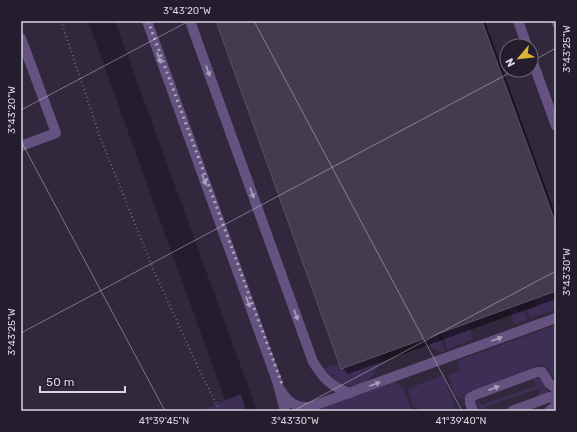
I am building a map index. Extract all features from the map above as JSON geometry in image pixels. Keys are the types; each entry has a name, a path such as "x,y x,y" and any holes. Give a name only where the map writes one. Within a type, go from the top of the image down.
{"lane":[{"path":"147,21 279,388 285,411"},
{"path":"190,21 313,362 323,377 330,384 350,393"},
{"path":"518,21 524,38"},
{"path":"21,38 56,133 21,146"},
{"path":"539,78 556,126"},
{"path":"279,388 286,399 301,409 350,393 556,318"},
{"path":"473,411 470,398 537,372 542,372 549,383 556,389"},
{"path":"512,411 550,398 556,399"},
{"path":"549,411 556,406"}],"path":[{"path":"61,21 100,137 154,271 220,411"}],"shaded area":[{"path":"21,21 88,21 229,411 21,411"},
{"path":"115,21 556,21 556,411 257,411"},
{"path":"556,291 556,309 530,318 527,311 536,306 534,299"},
{"path":"516,305 519,313 524,311 527,320 514,324 509,308"},
{"path":"468,323 473,339 447,349 442,332"},
{"path":"556,325 556,379 547,367 539,365 470,392 466,401 455,396 448,375 460,370 457,361"},
{"path":"438,334 445,352 432,348 424,339"},
{"path":"381,354 378,367 371,378 366,382 353,386 343,384 334,378 324,368"},
{"path":"443,375 455,411 429,411 427,408 419,411 416,407 414,408 408,389"},
{"path":"534,378 543,379 548,392 545,395 538,398 540,388 485,407 485,411 478,411 476,404 479,400 482,405 538,385 532,380"},
{"path":"393,381 404,389 411,410 410,411 307,411"},
{"path":"241,394 246,411 200,411"}],"building":[{"path":"216,21 482,21 499,68 499,78 503,78 556,224 556,291 341,369"}],"railway":[{"path":"148,21 282,384"}]}
